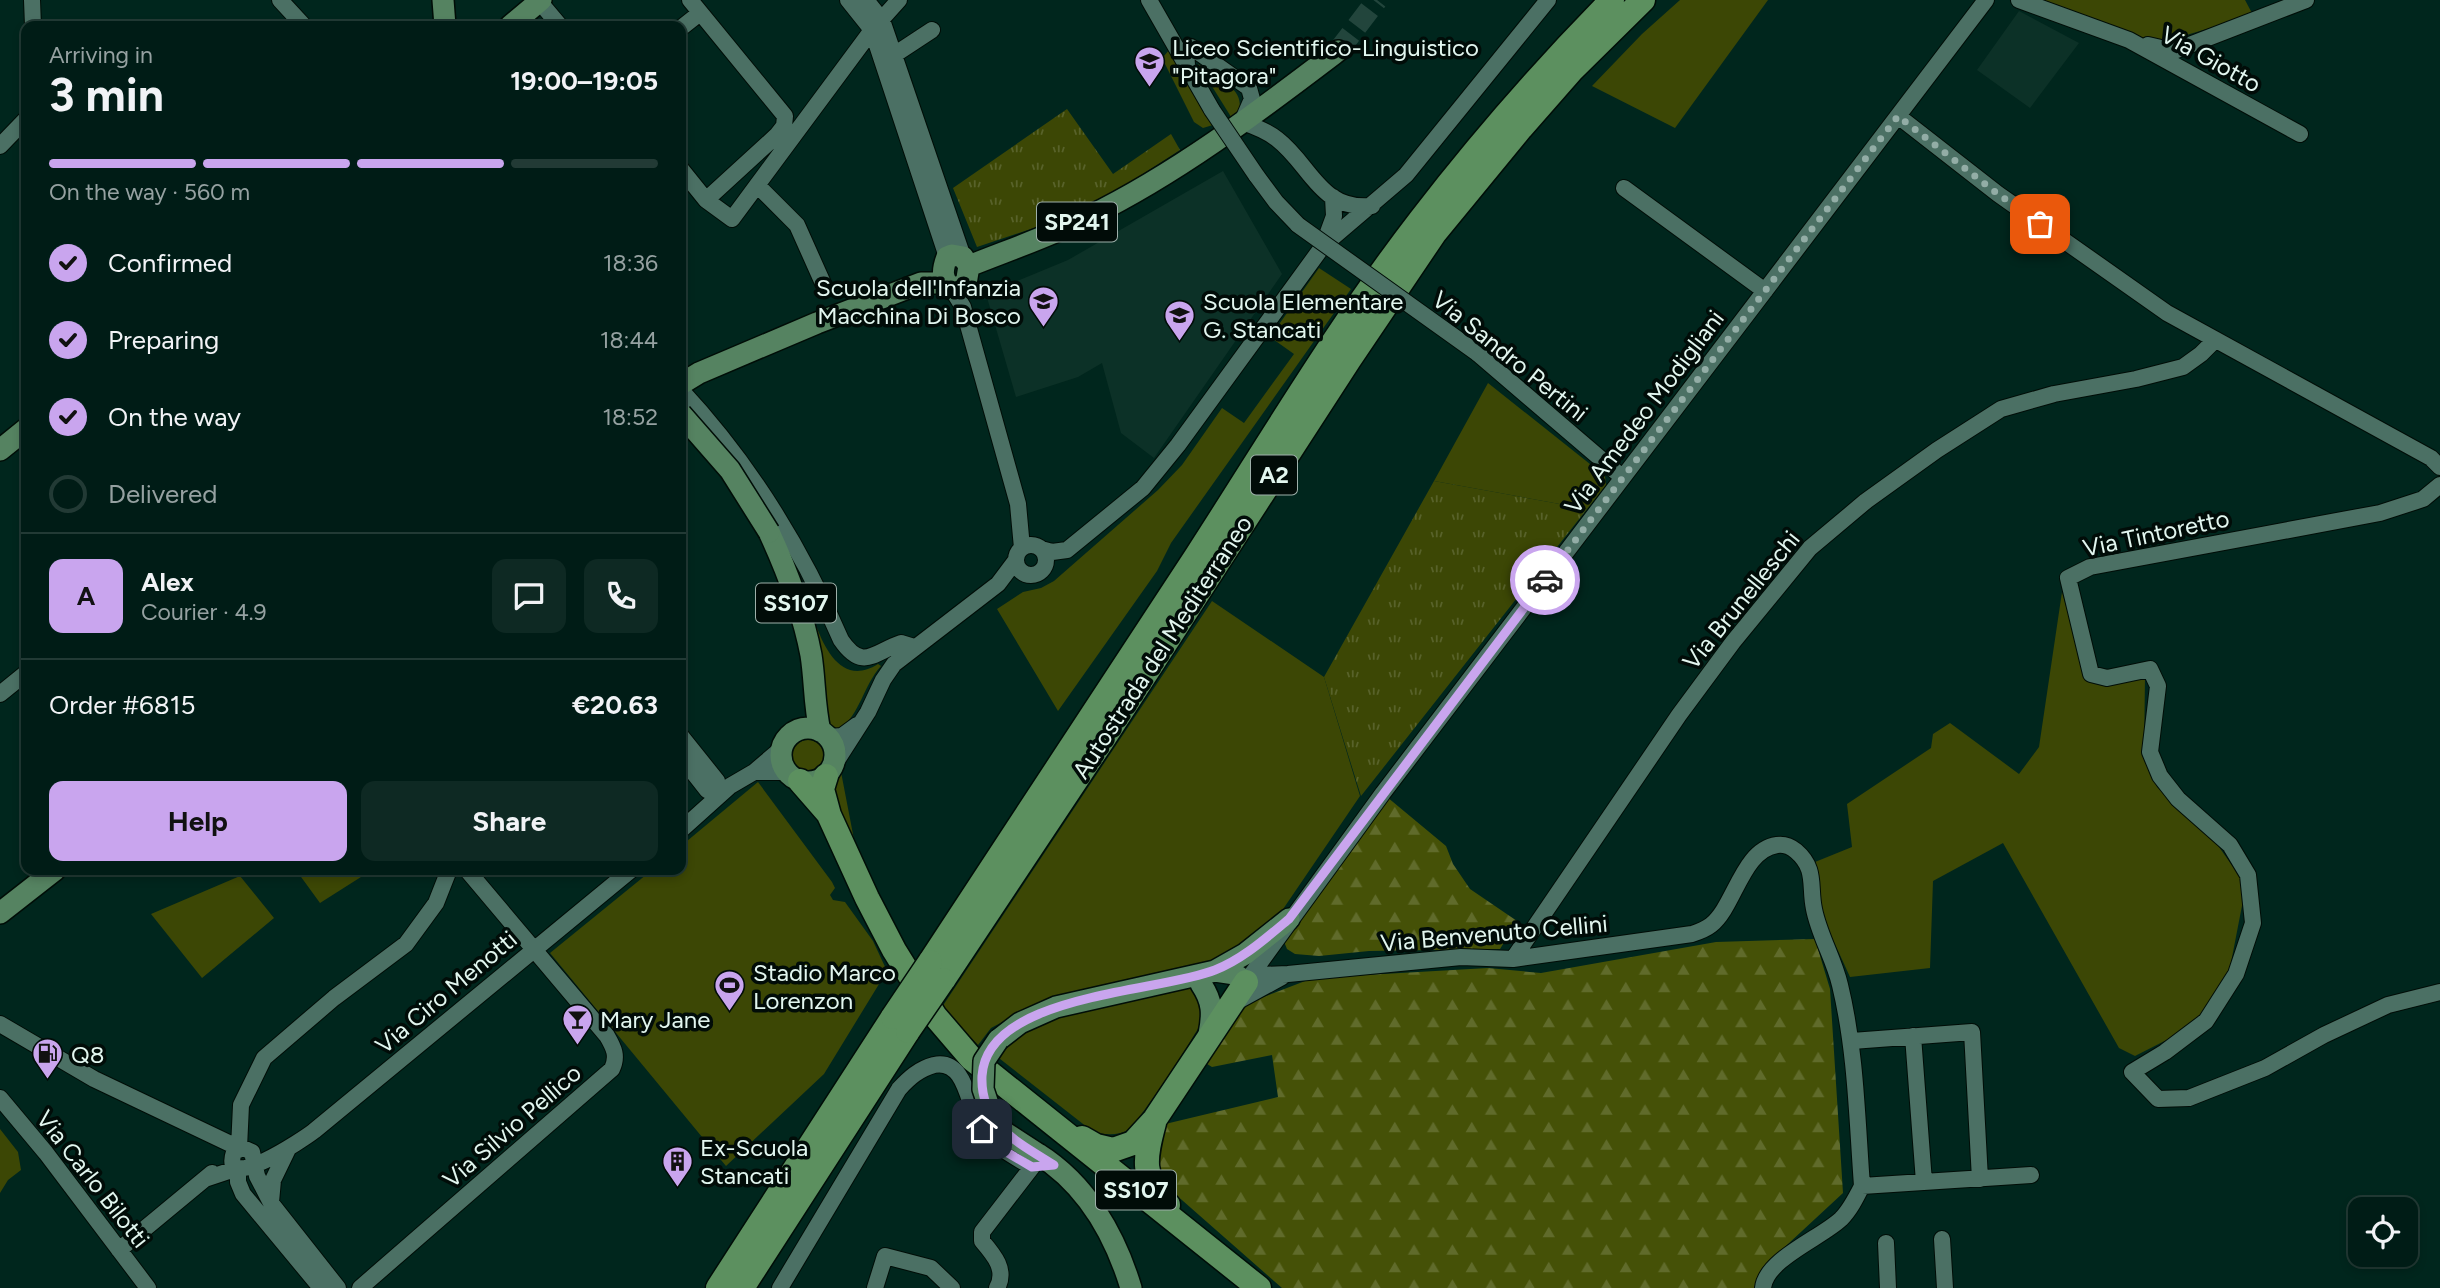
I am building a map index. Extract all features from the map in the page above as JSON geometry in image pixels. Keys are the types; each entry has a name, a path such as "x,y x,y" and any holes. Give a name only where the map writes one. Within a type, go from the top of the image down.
{"highway":[{"name":"Autostrada del Mediterraneo","path":"718,1288 936,971 1086,726 1331,347 1419,221 1503,116 1612,0"},
{"name":"Autostrada del Mediterraneo","path":"936,971 1102,741 1434,234 1571,71 1643,0"},
{"name":"SS107","path":"830,771 822,789 829,815 879,922 935,1016 971,1059 1259,1288"},
{"name":"SS107","path":"793,776 829,815"},
{"path":"1039,1112 1096,1146 1113,1150 1133,1143 1155,1119 1245,982"},
{"name":"Autostrada del Mediterraneo","path":"742,1288 901,1024"},
{"path":"1155,1119 1145,1159 1148,1177 1163,1199 1234,1267"}],"main road":[{"path":"432,0 434,21"},
{"path":"443,0 445,21"},
{"path":"516,21 540,1"},
{"name":"SP241","path":"686,381 699,373 921,283 958,278 1088,217 1179,165 1338,51"},
{"name":"SS107","path":"686,420 730,470 769,532 779,554 811,658 816,732 835,751 830,771"},
{"path":"0,450 21,433"},
{"path":"782,748 785,740 816,732"},
{"name":"SS107","path":"782,748 783,764 793,776"},
{"path":"793,776 813,782 830,771"},
{"path":"0,913 49,875"},
{"path":"1208,977 1245,954 1289,919"},
{"path":"1131,1288 1125,1266 1102,1221 1077,1186 1041,1162 1004,1132 992,1116 983,1089 984,1060 998,1040 1033,1015 1174,980 1235,974 1245,982"},
{"path":"1208,977 1213,1012 1209,1034"}],"street":[{"path":"32,0 33,21"},
{"path":"280,0 299,21"},
{"path":"848,0 877,25 958,278"},
{"path":"866,0 894,55 958,278 1029,551 1019,569 1027,574"},
{"path":"686,175 706,200 732,219 877,25 899,0"},
{"path":"1149,0 1187,65"},
{"path":"998,583 1037,573 1143,488 1178,445 1323,246 1406,175 1548,0"},
{"name":"Via Amedeo Modigliani","path":"1245,982 1289,919 1622,477 1986,0"},
{"name":"Via Giotto","path":"2020,0 2129,40 2300,134"},
{"path":"2129,40 2174,51 2306,0"},
{"path":"540,1 556,21"},
{"path":"685,21 695,6 785,116 784,127 777,135 706,200"},
{"path":"1161,20 1249,88 1252,99 1242,122 1279,140 1322,190 1356,207 1372,206"},
{"path":"894,55 932,30"},
{"path":"1187,65 1186,50 1191,47 1196,49"},
{"name":"Via Sandro Pertini","path":"1187,65 1212,110 1256,175 1298,225 1477,353 1622,477"},
{"path":"1898,116 1998,194 2167,313 2431,458 2440,467"},
{"path":"0,146 21,124"},
{"path":"757,185 797,225 821,281"},
{"path":"1624,188 1765,290"},
{"path":"1323,246 1334,216 1333,197"},
{"name":"Via Brunelleschi","path":"1513,959 1679,715 1733,642 1810,548 1866,500 1937,450 2001,410 2054,394 2136,379 2183,367 2216,340"},
{"path":"686,396 729,446 809,569 848,650 861,659 872,658 901,643 914,647"},
{"path":"686,434 719,472 748,474"},
{"name":"Via Tintoretto","path":"2440,485 2423,499 2380,513 2090,567 2068,578 2091,674 2107,678 2150,669 2158,686 2150,752 2160,776 2178,799 2230,845 2248,875 2253,923 2236,974 2206,1021 2165,1052 2132,1072 2158,1099 2189,1098 2265,1068 2324,1035 2388,1005 2440,992"},
{"path":"830,771 873,704 888,672 900,657 998,583 1029,551 1068,550"},
{"path":"1029,551 1046,558 1044,567"},
{"path":"0,694 21,677"},
{"path":"816,732 842,736 862,721"},
{"path":"686,742 717,780 719,796"},
{"path":"686,826 730,786 754,772 782,748"},
{"path":"686,763 707,790 719,796"},
{"path":"754,772 793,776"},
{"name":"Via Benvenuto Cellini","path":"1245,982 1257,982 1288,974 1461,957 1513,959 1692,934 1711,925 1747,868 1768,847 1790,846 1807,860 1814,909 1840,982 1852,1041 1862,1186"},
{"path":"321,1288 243,1194 238,1182 242,1157 241,1105 264,1058 334,998 407,944 436,903 447,875"},
{"name":"Via Silvio Pellico","path":"360,1288 612,1069 616,1060 615,1049 607,1036 471,875"},
{"name":"Via Ciro Menotti","path":"242,1157 288,1149 314,1131 625,875"},
{"path":"1264,955 1288,974"},
{"name":"Via Benvenuto Cellini","path":"1228,1007 1288,974"},
{"path":"0,1024 94,1079 242,1157 271,1203 338,1288"},
{"path":"1852,1041 1972,1032 1980,1178"},
{"path":"1913,1036 1924,1182"},
{"path":"779,1288 899,1089 923,1068 938,1064 949,1066 958,1073 967,1090 972,1113 982,1129 1003,1150 1041,1162 982,1232 982,1241 993,1253 1001,1270 997,1288"},
{"name":"Via Carlo Bilotti","path":"0,1098 46,1153 148,1288"},
{"path":"271,1203 273,1180 288,1149"},
{"path":"119,1250 205,1179 242,1157"},
{"path":"1763,1288 1764,1281 1783,1260 1842,1218 1862,1186 2031,1175"},
{"path":"1942,1239 1945,1288"},
{"path":"1886,1243 1888,1288"},
{"path":"875,1288 885,1256 931,1268 952,1288"}],"shaded area":[{"path":"2019,11 2079,43 2030,108 1977,70"},
{"path":"1223,171 1282,274 1154,458 1121,433 1102,363 1078,377 1016,397 986,294 1068,260"}],"green space":[{"path":"1680,0 1768,0 1675,128 1592,86 1642,34"},
{"path":"2034,0 2245,0 2253,15 2170,40 2133,37"},
{"path":"1169,50 1213,125 1203,128 1194,122 1164,62 1164,56"},
{"path":"1198,64 1224,81 1237,94 1239,110 1233,120"},
{"path":"1067,109 1113,174 1171,134 1180,150 1087,210 977,247 953,188"},
{"path":"1319,268 1351,289 1171,543 1157,571 1058,711 997,609 1023,592 1041,588 1054,581 1158,490 1182,465 1222,408 1244,423 1294,354 1270,337"},
{"path":"1488,383 1605,476 1606,485 1587,509 1434,481"},
{"path":"1434,481 1587,509 1361,796 1324,677"},
{"path":"2062,592 2087,681 2145,676 2144,757 2157,787 2214,840 2246,885 2228,978 2198,1024 2135,1056 2119,1048 2003,843 1933,881 1930,968 1850,977 1819,909 1815,862 1852,847 1847,804 1931,748 1933,734 1950,723 2019,774 2039,747"},
{"path":"1212,601 1324,677 1360,796 1277,918 1222,961 1027,1009 991,1028 978,1045 942,1007"},
{"path":"817,628 826,648 839,664 847,669 856,671 878,664 881,666 852,716 839,730 824,721"},
{"path":"808,740 819,745 824,756 819,767 808,772 797,767 792,756 797,745"},
{"path":"841,772 857,855 827,789"},
{"name":"Stadio Marco Lorenzon","path":"758,782 832,882 835,888 830,895 833,900 845,902 873,941 887,971 824,1074 726,1166 550,953 646,875 686,875 686,842"},
{"path":"1387,797 1446,846 1453,864 1470,889 1517,921 1500,949 1369,951 1319,956 1295,954 1287,949 1283,939"},
{"path":"300,875 364,875 320,903"},
{"path":"240,876 274,918 202,978 151,914"},
{"path":"1815,939 1830,989 1843,1193 1763,1267 1754,1288 1282,1288 1166,1186 1154,1151 1161,1125 1278,1097 1272,1055 1212,1067 1199,1059 1233,1013 1261,998 1313,978 1488,968 1541,973 1716,942"},
{"path":"1172,984 1194,987 1202,996 1201,1023 1153,1097 1124,1132 1110,1134 1092,1131 995,1055 1027,1022"},
{"path":"0,1129 18,1152 21,1170 8,1180 0,1193"}],"tunnel":[{"path":"1338,51 1377,0"}],"way so far":[{"path":"1545,580 1898,116 2040,224"}],"place":[{"name":"Liceo Scientifico-Linguistico \"Pitagora\"","path":"1149,88"},
{"name":"Scuola dell'Infanzia Macchina Di Bosco","path":"1044,328"},
{"name":"Scuola Elementare G. Stancati","path":"1180,342"},
{"name":"Stadio Marco Lorenzon","path":"730,1013"},
{"name":"Mary Jane","path":"577,1046"},
{"name":"Q8","path":"48,1081"},
{"name":"Ex-Scuola Stancati","path":"677,1188"}],"route":[{"path":"982,1129 1003,1150 1032,1167 1054,1165 1010,1138 992,1116 982,1078 984,1060 991,1048 1020,1023 1056,1007 1214,971 1245,954 1289,919 1545,580"}]}
